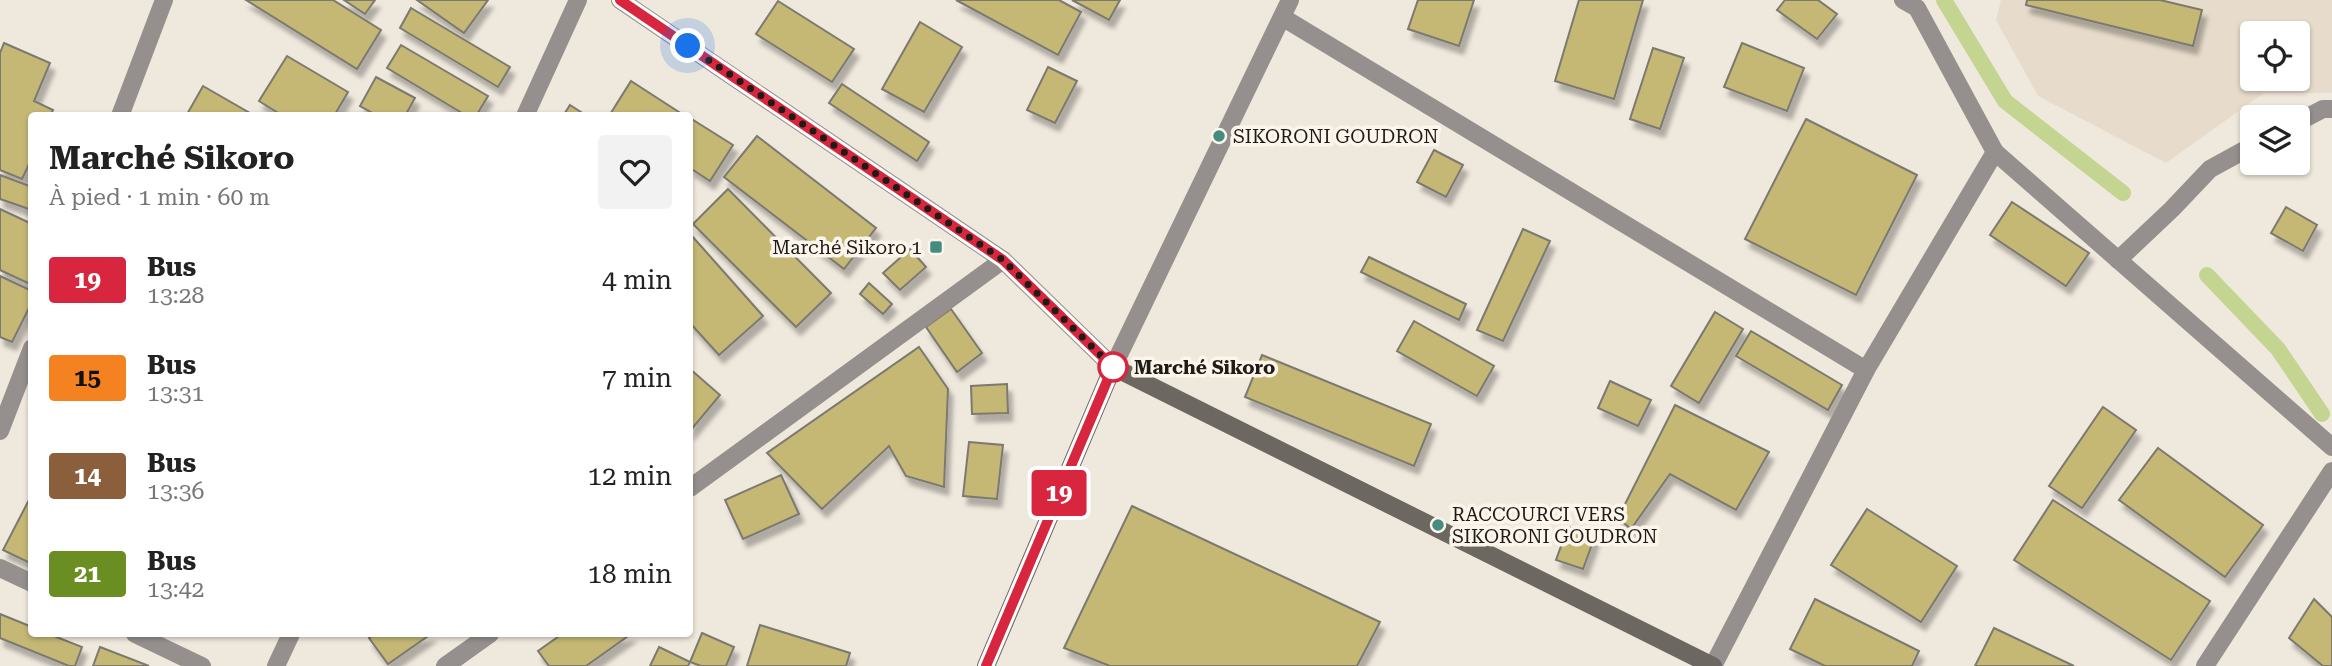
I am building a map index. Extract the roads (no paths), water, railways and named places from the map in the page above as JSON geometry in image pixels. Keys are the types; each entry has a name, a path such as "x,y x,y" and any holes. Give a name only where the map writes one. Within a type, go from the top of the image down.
{"street":[{"path":"122,112 164,0"},
{"path":"528,112 578,0"},
{"path":"620,0 1003,260 1113,367 1713,666 1866,370 1994,152"},
{"path":"1903,0 1917,8 1994,152 2332,447"},
{"path":"986,666 1113,367 1286,8 1866,370"},
{"path":"2310,116 2323,109 2332,109"},
{"path":"2118,260 2210,169 2240,153"},
{"path":"693,486 1003,260"},
{"path":"0,431 28,358"},
{"path":"2204,666 2332,471"},
{"path":"0,568 28,581"},
{"path":"141,637 202,666"},
{"path":"276,666 289,637"},
{"path":"445,666 486,637"}],"waterway":[{"path":"1944,0 2005,101 2123,193"},
{"path":"2207,275 2278,349 2322,414"}],"place":[{"name":"SIKORONI GOUDRON","path":"1219,136"},
{"name":"Marché Sikoro 1","path":"936,247"},
{"name":"Marché Sikoro","path":"1113,367"},
{"name":"RACCOURCI VERS SIKORONI GOUDRON","path":"1438,525"}]}
